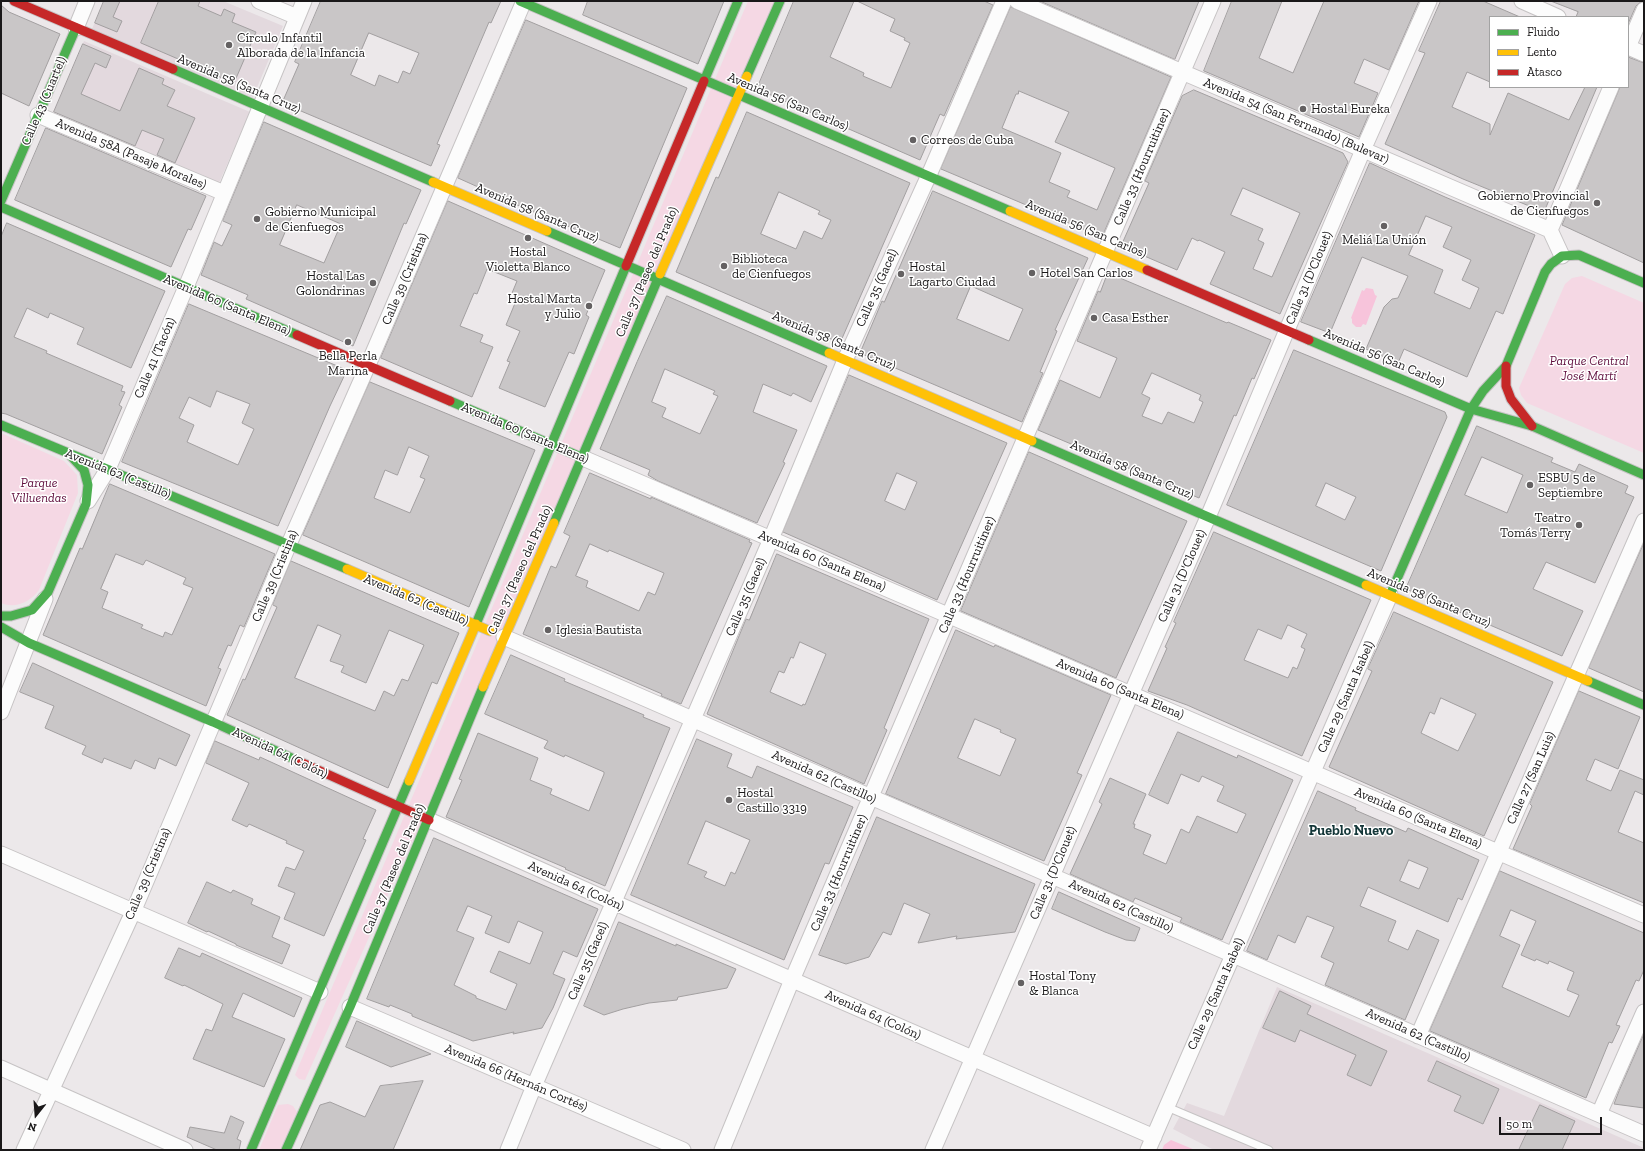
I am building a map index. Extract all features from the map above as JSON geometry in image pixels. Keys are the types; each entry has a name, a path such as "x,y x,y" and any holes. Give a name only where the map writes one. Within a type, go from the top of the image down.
{"main road":[{"name":"Avenida 58 (Santa Cruz)","path":"14,1 1644,705"},
{"name":"Avenida 56 (San Carlos)","path":"522,1 1471,409 1532,426 1644,475"},
{"name":"Calle 37 (Paseo del Prado)","path":"251,1150 399,807 738,1"},
{"name":"Calle 37 (Paseo del Prado)","path":"286,1150 315,1082 350,1007 504,638 583,458 658,279 780,1"},
{"name":"Calle 43 (Cuartel)","path":"1,201 76,28"},
{"name":"Avenida 60 (Santa Elena)","path":"1,207 583,458"},
{"path":"1562,256 1579,255 1644,283"},
{"name":"Calle 29 (Santa Isabel)","path":"1390,595 1471,409 1483,391 1506,366 1545,272 1551,264 1562,256"},
{"path":"1506,366 1506,386 1511,399 1532,426"},
{"name":"Avenida 62 (Castillo)","path":"1,424 69,454 289,544 504,638"},
{"path":"69,454 84,470 88,485 86,504"},
{"name":"Calle 41 (Tacón)","path":"48,592 86,504"},
{"path":"1,616 11,616 32,610 48,592"},
{"name":"Avenida 64 (Colón)","path":"1,627 29,643 213,722 429,820"},
{"path":"287,1067 287,1078 290,1084"},
{"path":"304,1088 315,1082"},
{"path":"272,1102 284,1100"},
{"path":"295,1102 300,1106 302,1114"}],"street":[{"name":"Calle 43 (Cuartel)","path":"76,28 87,1"},
{"path":"260,1 298,17"},
{"name":"Calle 41 (Tacón)","path":"86,504 108,469 186,287 304,1"},
{"name":"Calle 39 (Cristina)","path":"24,1150 133,912 289,544 368,366 522,1"},
{"name":"Calle 35 (Gacel)","path":"508,1150 613,902 771,539 845,360 929,175 1004,1"},
{"name":"Avenida 54 (San Fernando) (Bulevar)","path":"1017,1 1550,230"},
{"name":"Calle 33 (Hourruitiner)","path":"722,1150 793,980 1213,1"},
{"name":"Calle 31 (D'Clouet)","path":"933,1150 1208,517 1429,1"},
{"path":"1522,1 1556,16"},
{"path":"1629,45 1644,10"},
{"path":"1629,47 1644,54"},
{"path":"1562,256 1550,230 1611,88"},
{"name":"Avenida 58A (Pasaje Morales)","path":"38,115 224,193"},
{"name":"Avenida 60 (Santa Elena)","path":"583,458 1644,915"},
{"name":"Calle 27 (San Luis)","path":"1418,1036 1644,521"},
{"name":"Calle 41 (Tacón)","path":"1,712 48,592"},
{"name":"Calle 29 (Santa Isabel)","path":"1151,1143 1390,595"},
{"name":"Avenida 62 (Castillo)","path":"504,638 1644,1134"},
{"name":"Avenida 64 (Colón)","path":"429,820 613,902 972,1058 1151,1143"},
{"path":"1,854 320,992"},
{"name":"Avenida 66 (Hernán Cortés)","path":"350,1007 683,1150"},
{"path":"1599,1114 1644,1012"},
{"path":"1,1068 184,1150"}],"lane":[{"path":"1167,1107 1269,1150"}],"shaded area":[{"path":"104,1 223,1 283,26 253,97 92,29"},
{"path":"84,41 250,112 219,183 53,112"},
{"path":"1366,288 1373,289 1375,295 1377,296 1366,325 1363,324 1361,327 1356,327 1352,323 1351,318 1362,290 1364,291"},
{"path":"1277,987 1644,1148 1644,1150 1214,1150 1173,1129 1187,1103 1224,1116"},
{"path":"1171,1140 1195,1150 1162,1150 1164,1145"}],"green space":[{"path":"748,1 774,1 427,808 305,1080 299,1079 295,1075"},
{"name":"Parque Central José Martí","path":"1582,276 1644,303 1644,453 1527,403 1521,395 1519,388 1565,284 1572,278"},
{"name":"Parque Villuendas","path":"1,433 64,461 77,475 78,493 39,590 27,601 17,605 7,605 1,603"},
{"path":"288,1104 293,1106 297,1112 280,1150 259,1150 278,1105"}],"building":[{"path":"104,1 120,1 113,17 122,21 117,32 95,23"},
{"path":"159,1 200,1 198,6 221,16 224,9 235,14 232,22 256,32 234,83 141,43"},
{"path":"321,1 501,1 491,23 489,22 437,144 440,145 431,166 282,103 299,64 295,62","holes":["369,33 419,53 410,74 403,71 398,83 379,75 375,86 351,75"]},
{"path":"588,1 724,1 698,64 583,15"},
{"path":"794,1 854,1 830,57 864,73 863,76 891,88 910,43 904,40 905,38 890,31 895,19 857,1 984,1 993,5 944,116 940,114 920,160 757,89"},
{"path":"1040,1 1199,1 1175,59"},
{"path":"1232,1 1282,1 1259,58 1293,73 1324,1 1419,1 1389,70 1364,59 1354,83 1378,93 1359,137 1204,71"},
{"path":"1441,1 1483,1 1518,16 1489,16 1489,82 1467,72 1452,107 1490,124 1490,135 1508,93 1569,120 1585,88 1597,88 1544,212 1463,179 1385,144 1425,53 1419,51"},
{"path":"1551,1 1644,1 1636,6 1629,22 1629,16 1576,16 1578,12"},
{"path":"1,5 9,12 60,34 29,106 1,93"},
{"path":"1011,7 1171,77 1102,237 941,169","holes":["1019,91 1069,112 1055,142 1115,168 1097,210 1067,197 1070,191 1049,182 1061,153 1002,128 1016,94 1018,94"]},
{"path":"526,20 687,88 620,248 486,192 487,191 458,178"},
{"path":"83,44 111,56 106,68 95,63 81,94 120,111 139,68 164,79 162,84 175,90 167,106 195,118 175,163 157,155 164,139 142,130 135,146 54,112"},
{"name":"Gobierno Provincial de Cienfuegos","path":"1629,57 1644,63 1644,263 1562,225 1620,88 1629,88"},
{"path":"1194,90 1343,153 1348,162 1280,314 1210,284 1225,252 1199,240 1198,241 1192,238 1177,270 1121,246 1149,183 1145,181 1182,96","holes":["1243,188 1300,213 1272,277 1253,269 1264,243 1258,240 1263,229 1231,215"]},
{"path":"747,112 910,183 840,343 676,272 716,177 718,178","holes":["779,192 820,211 818,214 831,220 822,239 804,231 796,249 761,234"]},
{"path":"264,122 421,190 406,224 404,223 353,346 246,299 248,295 201,275 214,242 222,246 232,225 223,221","holes":["297,205 341,224 324,263 280,245"]},
{"path":"46,128 206,196 191,230 188,229 171,267 15,200"},
{"path":"1370,163 1535,235 1503,314 1496,311 1467,377 1404,349 1398,363 1366,349 1384,307 1392,299 1398,298 1408,276 1362,257 1330,333 1301,322","holes":["1426,216 1452,227 1443,247 1471,260 1462,280 1479,288 1470,309 1434,293 1443,270 1409,255"]},
{"path":"933,191 1088,258 1055,330 1057,331 1040,372 1043,373 1022,422 860,353 882,301 884,302","holes":["971,286 1023,309 1009,341 957,319"]},
{"path":"448,201 605,270 586,315 589,317 574,354 569,352 545,407 499,388 510,362 507,361 520,331 506,325 518,296 512,293 517,281 487,269 477,294 474,293 460,326 483,335 480,342 493,347 472,397 381,358"},
{"path":"7,223 165,291 131,368 77,344 84,328 50,313 48,318 27,308 14,337 47,351 46,353 123,386 121,391 125,392 119,405 122,407 102,454 1,413 1,237"},
{"path":"1108,273 1271,340 1254,379 1252,378 1236,416 1234,415 1199,498 1038,430 1060,380 1100,398 1117,358 1077,341 1098,291 1100,292","holes":["1152,373 1201,395 1199,400 1203,402 1194,423 1168,412 1162,424 1142,416 1150,398 1142,394"]},
{"path":"667,296 827,366 811,402 793,393 791,396 763,384 753,412 797,430 783,462 785,463 757,523 658,481 648,475 650,470 600,449","holes":["665,369 715,391 713,394 718,396 700,434 662,417 666,408 652,402"]},
{"path":"189,304 347,370 278,526 122,462","holes":["217,391 250,404 242,423 254,429 238,465 187,442 194,425 179,418 189,397 210,407"]},
{"path":"1294,350 1445,412 1447,417 1381,571 1227,505","holes":["1326,483 1356,497 1345,520 1316,506"]},
{"path":"849,375 1007,443 937,600 783,532","holes":["897,473 917,482 905,510 885,501"]},
{"path":"370,382 535,450 469,607 303,535","holes":["409,447 429,456 420,477 425,479 410,513 374,498 385,470 397,475"]},
{"path":"1477,426 1553,458 1551,462 1575,472 1579,464 1628,486 1625,493 1634,497 1595,583 1546,562 1533,589 1583,611 1562,656 1406,589","holes":["1482,457 1523,475 1507,513 1465,495"]},
{"path":"1029,452 1187,521 1116,678 961,611"},
{"path":"590,473 651,499 651,497 750,540 749,542 752,543 681,704 661,696 662,694 523,634 551,566 556,568 570,536 564,533","holes":["590,544 608,552 609,550 664,573 655,595 648,592 639,611 586,587 588,581 576,576"]},
{"path":"110,484 275,554 244,627 240,625 231,646 228,645 218,668 221,669 206,706 43,635 80,548 82,549","holes":["116,554 143,565 146,560 186,578 183,584 193,588 172,635 165,632 163,637 141,628 143,625 102,608 108,592 101,589"]},
{"path":"1214,532 1371,600 1302,756 1187,705 1148,691 1167,648 1165,647 1176,623 1174,622","holes":["1288,625 1307,634 1301,647 1305,649 1297,669 1293,667 1288,678 1244,660 1258,629 1281,639"]},
{"path":"1644,543 1644,692 1589,668"},
{"path":"777,554 929,619 884,728 887,730 864,784 707,714 746,619 749,620","holes":["800,642 826,654 805,705 803,704 802,706 770,692 779,671 784,673"]},
{"path":"291,561 459,633 437,684 432,682 388,788 227,715 243,679 245,680 277,607 273,605","holes":["318,625 341,635 330,661 344,666 341,672 366,683 389,630 424,645 408,681 402,679 394,696 384,691 375,711 295,678"]},
{"path":"1394,612 1553,682 1484,836 1329,767 1372,671 1368,669","holes":["1441,698 1476,714 1458,751 1421,733 1430,712 1434,714"]},
{"path":"956,630 994,647 995,645 1111,695 1077,773 1082,775 1044,861 886,794","holes":["975,719 1001,730 1000,732 1016,739 1000,776 958,758"]},
{"path":"511,655 565,679 564,681 644,715 643,717 670,728 605,886 446,817 462,780 459,779 478,733 538,758 530,780 552,789 550,794 589,811 604,774 604,772 565,755 564,757 544,748 548,741 485,714"},
{"path":"33,663 190,735 176,766 159,758 155,769 135,760 131,769 104,758 102,763 82,754 86,746 45,728 54,706 20,692"},
{"path":"1579,691 1640,717 1618,769 1595,759 1586,780 1611,791 1620,770 1644,780 1644,795 1635,791 1618,832 1644,843 1644,903 1513,849 1532,806 1530,804"},
{"path":"1178,732 1237,758 1238,755 1293,780 1222,940 1180,922 1182,918 1135,898 1133,902 1070,874 1102,804 1099,802 1110,778 1146,794 1133,824 1135,824 1134,828 1151,835 1143,854 1166,864 1181,829 1189,833 1197,816 1237,833 1246,814 1217,801 1224,786 1202,776 1199,782 1181,774 1168,804 1149,795"},
{"path":"697,739 732,754 727,767 752,778 757,766 853,807 829,864 825,863 784,960 631,895","holes":["706,821 750,840 735,874 731,872 725,886 704,877 707,872 688,864"]},
{"path":"215,741 259,760 260,757 376,810 363,839 366,840 324,936 284,919 295,893 278,886 286,867 295,870 304,851 286,843 287,841 249,824 247,827 232,820 249,783 206,763"},
{"path":"1318,791 1356,808 1355,810 1406,832 1408,828 1479,860 1462,900 1458,898 1448,922 1368,887 1360,906 1396,921 1388,941 1408,950 1417,930 1439,940 1405,1020 1325,985 1334,963 1321,957 1334,927 1307,916 1295,943 1278,935 1267,960 1247,951","holes":["1409,860 1428,868 1419,889 1400,881"]},
{"path":"877,817 1035,884 1015,932 956,939 957,936 918,943 930,914 904,903 891,935 883,932 869,957 846,964 819,955"},
{"path":"434,838 598,909 577,957 563,951 553,974 565,979 553,1008 542,1028 513,1034 514,1032 473,1041 412,1016 412,1014 390,1005 389,1007 367,999","holes":["468,906 492,916 485,933 509,943 518,921 543,932 530,964 499,951 490,972 517,984 506,1010 476,998 476,996 454,985 474,938 457,931"]},
{"path":"1500,871 1644,933 1644,970 1639,981 1636,980 1616,1025 1620,1026 1612,1043 1609,1042 1586,1098 1430,1031","holes":["1511,910 1536,921 1521,955 1535,961 1536,959 1548,964 1549,961 1574,972 1567,990 1579,995 1569,1017 1502,987 1520,945 1500,936"]},
{"path":"207,882 231,893 233,890 253,899 251,904 280,917 272,937 290,945 282,964 188,923"},
{"path":"1059,892 1140,928 1135,941 1126,940 1105,932 1052,909"},
{"path":"619,922 736,969 727,988 678,997 677,1000 649,1003 604,1015 584,1006"},
{"path":"179,948 200,957 202,953 302,998 294,1017 243,993 232,1017 285,1039 264,1087 193,1059 206,1029 212,1031 223,1004 184,985 183,986 165,978"},
{"path":"1280,991 1311,1006 1307,1014 1387,1051 1371,1086 1347,1075 1356,1055 1300,1030 1295,1042 1263,1028"},
{"path":"357,1021 431,1054 391,1067 346,1047"},
{"path":"1644,1034 1644,1108 1614,1104 1619,1091"},
{"path":"1437,1061 1499,1089 1483,1124 1454,1111 1461,1096 1428,1081"},
{"path":"423,1081 393,1150 300,1150 320,1105 330,1102 365,1117 380,1086"},
{"path":"1540,1105 1575,1121 1562,1150 1519,1150"},
{"path":"231,1116 244,1122 237,1139 241,1141 239,1150 217,1150 187,1137 190,1127 224,1133"}],"traffic: fast":[{"path":"520,1 1010,211"},
{"path":"704,81 738,1"},
{"path":"747,76 780,1"},
{"path":"1,201 76,28"},
{"path":"173,69 433,182"},
{"path":"1,207 297,335"},
{"path":"547,231 829,353"},
{"path":"1390,595 1471,409 1483,391 1506,366 1545,272 1551,264 1562,256 1579,255 1644,283"},
{"path":"476,624 626,266"},
{"path":"554,523 660,274"},
{"path":"1309,340 1471,409 1532,426 1644,475"},
{"path":"450,401 583,458"},
{"path":"1,425 347,569"},
{"path":"1032,441 1366,585"},
{"path":"1,616 11,616 32,610 48,592 86,504 88,485 84,470 69,454"},
{"path":"1,627 29,643 213,722 296,760"},
{"path":"1588,681 1644,705"},
{"path":"286,1150 350,1007 483,687"},
{"path":"251,1150 409,781"}],"traffic: slow":[{"path":"660,274 747,76"},
{"path":"433,182 547,231"},
{"path":"1010,211 1147,270"},
{"path":"829,353 1032,441"},
{"path":"483,687 554,523"},
{"path":"347,569 490,631"},
{"path":"1366,585 1588,681"},
{"path":"409,781 476,624"}],"traffic: jam":[{"path":"14,1 173,69"},
{"path":"626,266 704,81"},
{"path":"1147,270 1309,340"},
{"path":"297,335 450,401"},
{"path":"1506,366 1506,386 1511,399 1532,426"},
{"path":"296,760 429,820"}],"place":[{"name":"Círculo Infantil Alborada de la Infancia","path":"229,45"},
{"name":"Hostal Eureka","path":"1303,109"},
{"name":"Correos de Cuba","path":"913,140"},
{"name":"Gobierno Provincial de Cienfuegos","path":"1597,203"},
{"name":"Gobierno Municipal de Cienfuegos","path":"257,219"},
{"name":"Meliá La Unión","path":"1384,226"},
{"name":"Hostal Violetta Blanco","path":"528,238"},
{"name":"Biblioteca de Cienfuegos","path":"724,266"},
{"name":"Hotel San Carlos","path":"1032,273"},
{"name":"Hostal Lagarto Ciudad","path":"901,274"},
{"name":"Hostal Las Golondrinas","path":"373,283"},
{"name":"Hostal Marta y Julio","path":"589,306"},
{"name":"Casa Esther","path":"1094,318"},
{"name":"Bella Perla Marina","path":"348,342"},
{"name":"ESBU 5 de Septiembre","path":"1530,485"},
{"name":"Teatro Tomás Terry","path":"1579,525"},
{"name":"Iglesia Bautista","path":"548,630"},
{"name":"Hostal Castillo 3319","path":"729,800"},
{"name":"Hostal Tony & Blanca","path":"1021,983"}],"district":[{"name":"Pueblo Nuevo","path":"1351,831"}]}
